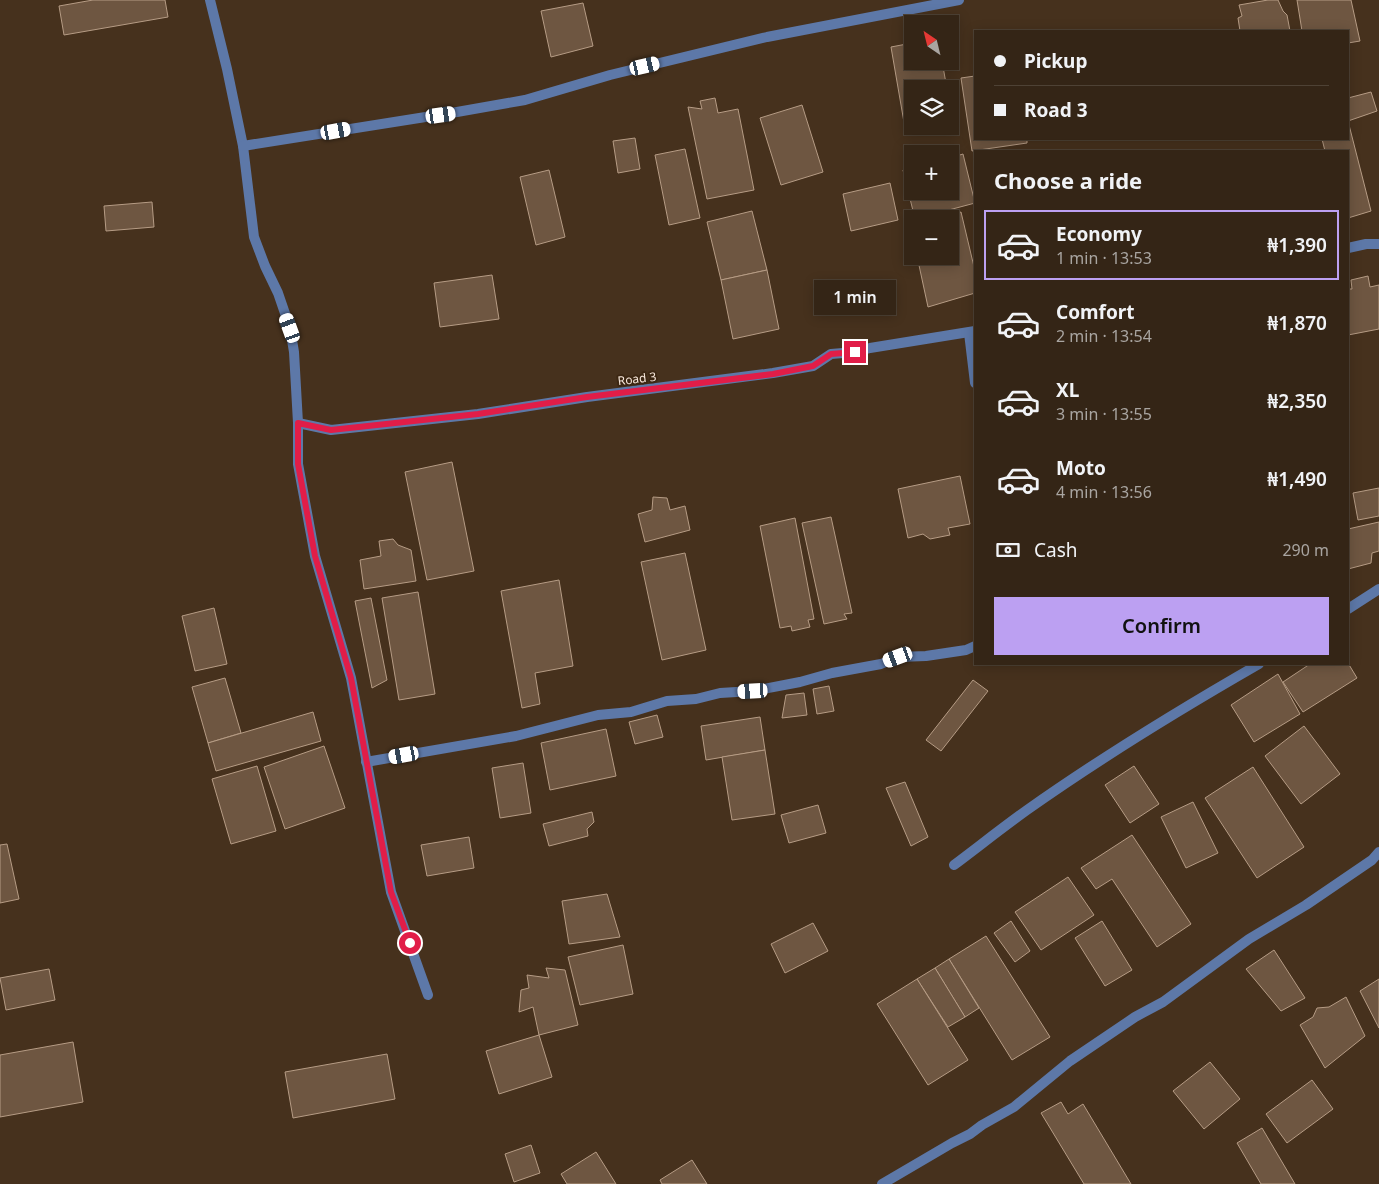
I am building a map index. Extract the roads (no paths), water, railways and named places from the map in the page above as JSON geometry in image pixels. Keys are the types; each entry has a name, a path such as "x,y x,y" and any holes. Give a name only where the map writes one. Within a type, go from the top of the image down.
{"street":[{"path":"210,0 243,146 254,238 278,293 290,328 294,352 298,464 315,556 351,678 391,892 428,995"},
{"path":"243,146 525,100 610,75 767,37 959,0"},
{"path":"1349,248 1366,244 1379,244"},
{"path":"972,332 974,366"},
{"name":"Road 3","path":"298,423 331,430 359,428 478,414 587,397 731,380 813,366 831,354 855,352 972,332"},
{"path":"1349,608 1379,589"},
{"path":"366,762 516,736 598,715 631,712 667,700 696,699 720,693 753,691 881,664 898,657 926,656 966,650 974,646"},
{"path":"954,865 1026,811 1090,767 1188,705 1256,665"},
{"path":"882,1184 1014,1107 1070,1061 1163,1002 1250,939 1314,900 1372,860 1379,852"}]}
